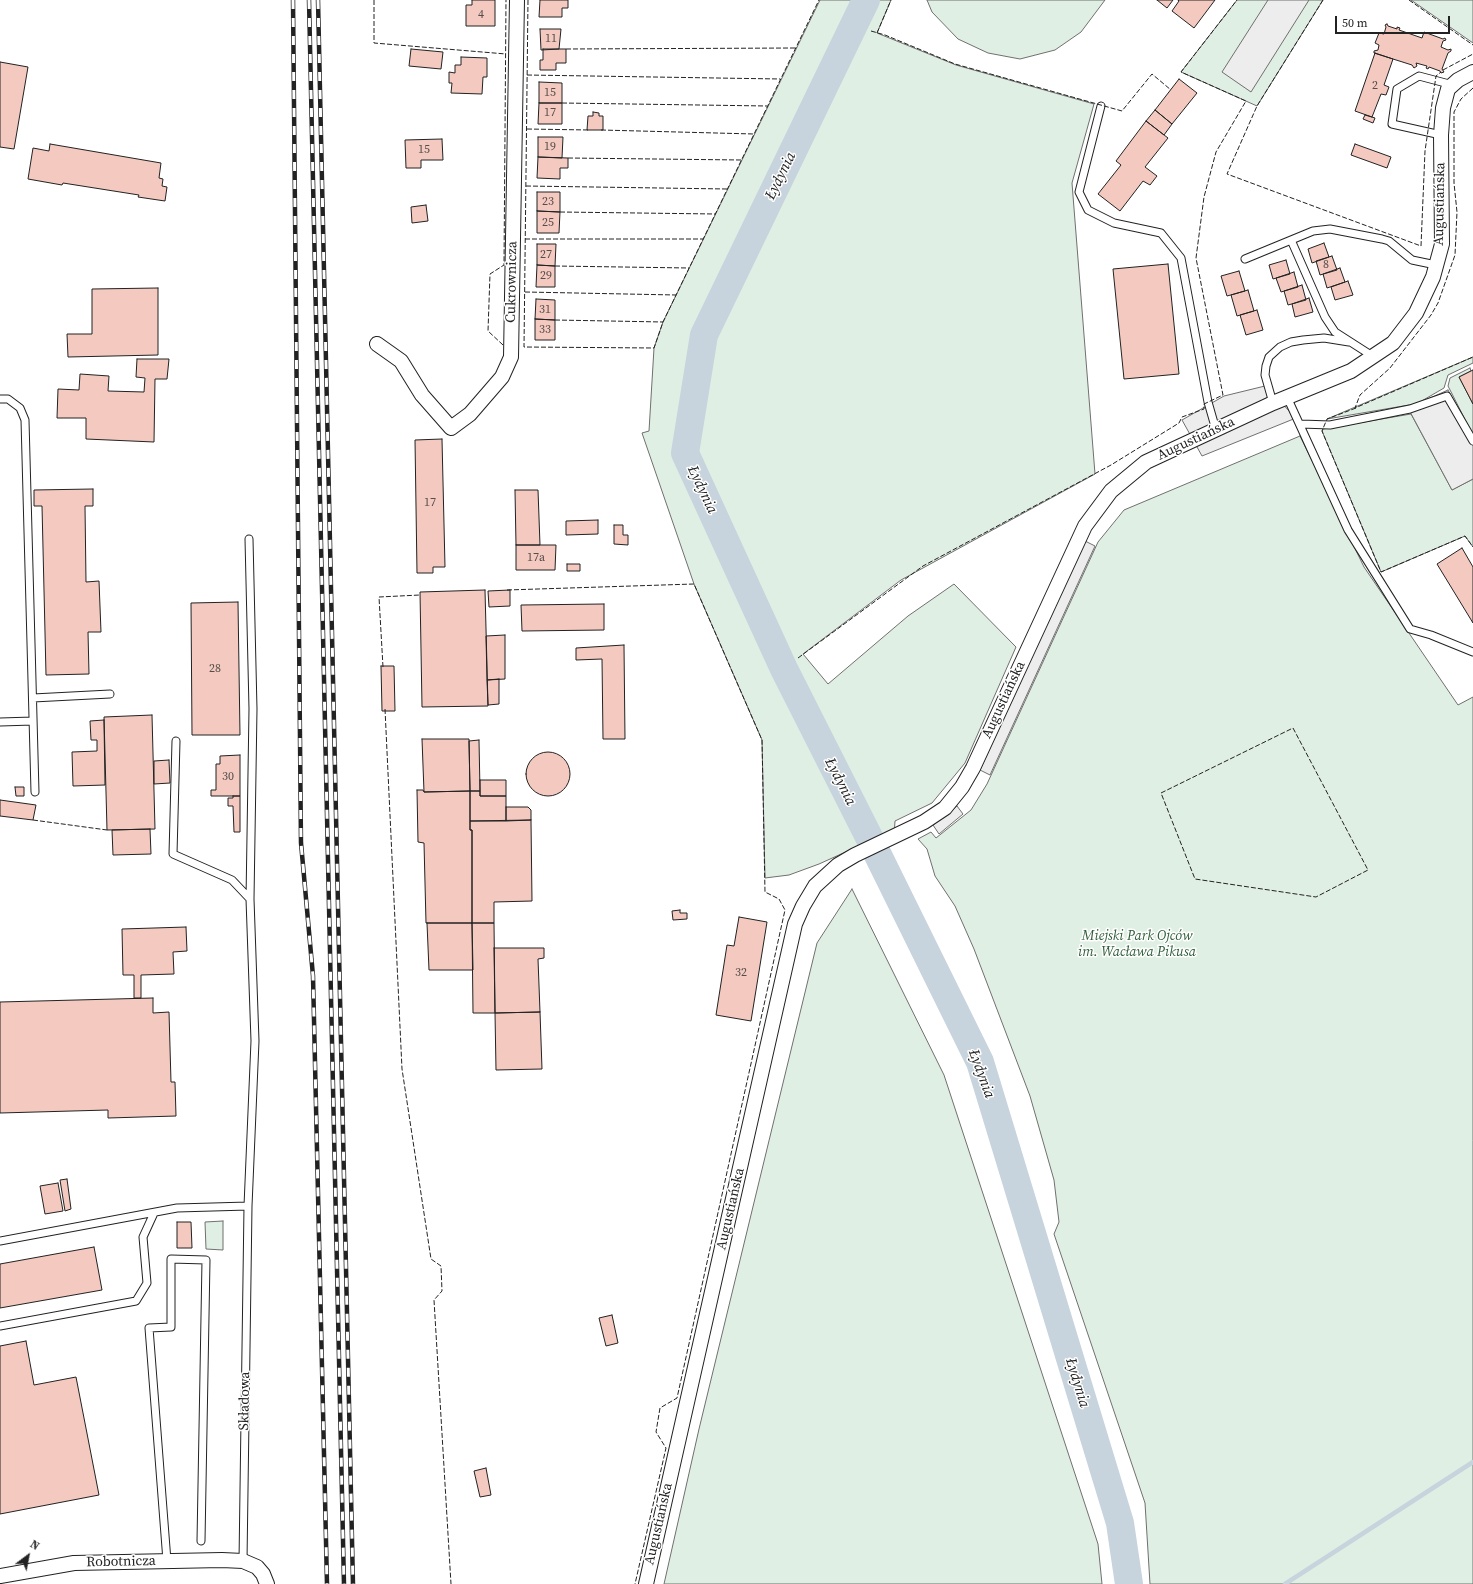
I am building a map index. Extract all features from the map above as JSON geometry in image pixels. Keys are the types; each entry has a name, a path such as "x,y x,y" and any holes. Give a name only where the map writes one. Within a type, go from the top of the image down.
{"street":[{"name":"Cukrownicza","path":"377,344 401,361 422,395 451,428 470,414 502,377 511,357 517,0"},
{"path":"1453,85 1473,72"},
{"name":"Augustiańska","path":"646,1584 795,924 803,906 815,886 838,865 855,855 924,822 945,808 962,787 973,768 1085,526 1111,491 1146,462 1273,403 1351,371 1393,343 1416,313 1432,277 1442,244 1441,135 1443,108 1448,90 1453,85"},
{"path":"243,1561 257,1567 263,1574 267,1584"},
{"name":"Robotnicza","path":"0,1576 74,1563 243,1561"}],"lane":[{"path":"1441,135 1392,124 1397,89 1419,76 1453,85"},
{"path":"1100,106 1079,192 1088,210 1114,223 1161,233 1181,258 1208,402 1216,430"},
{"path":"1245,259 1319,230 1330,229 1342,230 1382,239 1412,260 1436,265"},
{"path":"1291,240 1325,318 1335,332 1374,357"},
{"path":"1273,403 1265,375 1266,366 1269,358 1280,347 1291,342 1324,338 1351,342"},
{"path":"1301,424 1330,425 1410,409 1447,396 1473,441"},
{"path":"1287,397 1301,424 1348,530 1410,629 1431,635 1473,652"},
{"path":"0,399 8,399 20,408 25,420 35,792"},
{"name":"Składowa","path":"243,1561 248,1206 254,1041 250,899 253,709 249,539"},
{"path":"32,698 110,694"},
{"path":"0,722 33,721"},
{"path":"176,741 173,854 232,880 250,899"},
{"path":"0,1240 177,1208 248,1206"},
{"path":"0,1326 136,1301 146,1283 143,1237 154,1213"},
{"path":"167,1561 149,1328 171,1327 171,1259 206,1260 201,1540"}],"green space":[{"path":"820,0 891,0 877,33 956,65 1094,104 1072,183 1095,474 901,580 803,654 828,684 908,616 954,584 1016,647 965,763 932,803 895,821 894,836 855,855 850,850 789,875 765,878 762,740 694,584 642,433 649,431 654,348 663,322"},
{"path":"927,0 1105,0 1081,32 1055,50 1020,59 988,53 958,39 932,12"},
{"path":"1237,0 1323,0 1257,106 1181,72"},
{"path":"1411,0 1473,0 1473,43"},
{"path":"1473,357 1473,363 1448,375 1444,388 1413,406 1409,405 1327,419"},
{"path":"1470,368 1471,371 1459,377 1473,404 1473,435 1448,386 1450,378"},
{"path":"1411,414 1452,490 1473,479 1473,547 1465,536 1381,572 1322,431 1323,429"},
{"name":"Miejski Park Ojców im. Wacława Pikusa","path":"1300,436 1364,567 1458,705 1473,697 1473,1584 1150,1584 1145,1503 1054,1234 1059,1222 1054,1180 1030,1096 974,949 955,906 935,876 927,849 918,839 931,832 936,838 971,810 987,784 1098,542 1124,510"},
{"path":"852,889 944,1075 1098,1544 1102,1584 664,1584 699,1429 817,943"},
{"path":"223,1221 223,1250 206,1249 205,1222"}],"shaded area":[{"path":"1268,0 1309,0 1251,92 1222,72"},
{"path":"1265,386 1296,418 1202,456 1182,420 1224,396"},
{"path":"1448,390 1473,436 1473,479 1452,490 1408,408"},
{"path":"1085,541 1095,546 990,775 980,770"},
{"path":"957,806 963,814 939,834 933,825"}],"building":[{"path":"472,0 495,0 495,26 466,26 466,5 472,5"},
{"path":"540,0 568,0 568,8 562,8 562,17 539,17"},
{"path":"1157,0 1173,0 1167,8"},
{"path":"1178,0 1215,0 1194,28 1172,11 1179,1"},
{"path":"1387,24 1388,26 1397,29 1397,27 1400,28 1399,30 1422,38 1424,32 1443,39 1445,38 1446,40 1443,41 1441,47 1448,50 1451,49 1451,51 1448,53 1442,69 1444,72 1441,73 1440,71 1429,67 1428,69 1426,68 1427,66 1416,63 1417,66 1414,68 1412,65 1374,53 1374,51 1378,50 1379,45 1375,43 1379,33 1384,34 1386,27 1385,25"},
{"path":"540,29 561,29 559,49 541,50"},
{"path":"411,49 443,52 441,69 409,66"},
{"path":"543,49 566,49 566,63 556,63 556,70 540,70 540,60 543,60"},
{"path":"1375,53 1393,59 1384,85 1389,87 1386,95 1381,94 1372,117 1355,111"},
{"path":"461,57 487,58 487,77 483,77 482,94 451,93 452,83 449,83 449,72 455,73 455,65 461,65"},
{"path":"0,62 28,67 14,149 0,147"},
{"path":"1179,79 1197,93 1172,124 1155,110"},
{"path":"539,82 562,83 562,103 539,103"},
{"path":"539,103 562,103 562,124 538,124"},
{"path":"1155,110 1172,124 1164,135 1146,121"},
{"path":"593,112 599,113 599,116 603,116 603,130 587,130 588,116 593,116"},
{"path":"1365,115 1375,118 1373,123 1363,119"},
{"path":"1146,121 1168,138 1145,167 1157,176 1150,185 1143,181 1120,211 1098,194 1121,165 1116,161"},
{"path":"538,137 563,137 562,158 538,157"},
{"path":"442,139 443,160 421,160 421,168 406,168 405,140"},
{"path":"50,144 161,163 159,178 163,179 162,186 167,187 165,201 138,197 139,195 28,179 33,148 49,151"},
{"path":"1355,144 1391,157 1387,168 1351,155"},
{"path":"538,157 568,158 568,168 560,168 560,179 537,178"},
{"path":"537,192 560,192 560,212 537,211"},
{"path":"426,205 428,221 412,223 411,207"},
{"path":"537,211 560,212 559,233 537,233"},
{"path":"1324,243 1329,257 1312,263 1308,249"},
{"path":"537,244 556,244 555,266 537,265"},
{"path":"1332,256 1337,270 1320,275 1316,261"},
{"path":"1286,260 1290,274 1273,279 1269,265"},
{"path":"1168,264 1179,374 1124,379 1113,269"},
{"path":"537,265 555,266 555,287 536,287"},
{"path":"1340,268 1345,282 1327,288 1323,274"},
{"path":"1239,271 1245,291 1227,296 1221,276"},
{"path":"1294,272 1298,287 1281,292 1276,278"},
{"path":"1348,281 1353,295 1335,300 1331,287"},
{"path":"1302,285 1306,300 1288,305 1284,291"},
{"path":"158,288 158,355 68,357 67,334 92,334 92,289"},
{"path":"1248,290 1254,311 1237,316 1231,295"},
{"path":"1309,298 1313,312 1295,317 1292,304"},
{"path":"536,299 555,300 555,320 535,319"},
{"path":"1257,310 1263,330 1246,335 1240,315"},
{"path":"535,319 555,320 555,340 535,340"},
{"path":"137,359 169,359 167,379 155,379 154,442 86,439 86,418 57,418 58,389 79,390 80,374 109,376 108,391 144,392 145,378 136,377"},
{"path":"1473,370 1473,404 1459,377"},
{"path":"442,439 445,567 433,567 433,573 417,573 415,440"},
{"path":"93,489 93,506 85,506 86,582 99,581 101,632 88,632 89,674 46,675 42,506 34,506 34,490"},
{"path":"515,490 538,490 540,545 516,545"},
{"path":"598,520 598,534 566,535 566,521"},
{"path":"614,525 623,525 623,535 628,535 628,545 614,544"},
{"path":"516,545 556,545 555,570 516,570"},
{"path":"1462,548 1473,567 1473,623 1437,564"},
{"path":"567,564 580,564 580,571 567,571"},
{"path":"485,590 488,706 422,707 420,592"},
{"path":"510,590 510,606 489,607 488,591"},
{"path":"238,602 240,735 192,735 191,603"},
{"path":"604,604 604,630 522,631 521,605"},
{"path":"505,635 505,679 487,680 486,636"},
{"path":"624,645 625,739 603,739 602,659 576,660 576,648"},
{"path":"381,666 394,666 395,711 382,711"},
{"path":"499,679 499,704 488,705 487,680"},
{"path":"152,715 155,829 107,830 104,717"},
{"path":"104,720 105,785 73,786 72,752 97,751 97,740 91,740 90,721"},
{"path":"422,739 469,739 470,791 424,792"},
{"path":"479,740 480,791 470,791 469,741"},
{"path":"544,752 552,752 557,753 564,758 569,765 569,783 564,790 557,795 544,796 536,793 529,786 526,778 526,770 529,762 536,755"},
{"path":"240,755 240,796 211,796 211,790 216,790 216,764 220,764 220,756"},
{"path":"169,760 170,783 154,784 154,761"},
{"path":"480,780 506,780 506,796 480,796"},
{"path":"15,787 24,787 24,796 16,796"},
{"path":"417,790 423,790 424,792 470,791 470,830 472,830 472,923 426,923 424,843 418,842"},
{"path":"470,791 480,791 480,796 506,796 506,821 470,821"},
{"path":"233,796 240,796 240,832 234,832 233,806 228,806 228,798 233,798"},
{"path":"0,800 36,805 33,820 0,816"},
{"path":"506,807 528,807 531,810 531,820 506,821"},
{"path":"531,820 532,901 494,902 494,923 472,923 472,830 470,830 470,821"},
{"path":"150,829 151,854 113,855 112,830"},
{"path":"680,910 680,913 687,913 687,919 673,920 672,911"},
{"path":"739,917 767,922 751,1021 716,1015 727,945 734,946"},
{"path":"427,923 472,923 473,970 429,970"},
{"path":"472,923 494,923 495,1013 473,1013"},
{"path":"186,927 187,951 173,952 174,974 141,975 141,998 134,998 134,975 123,975 122,929"},
{"path":"494,948 544,948 544,958 538,959 540,1012 495,1013"},
{"path":"153,998 153,1013 169,1012 171,1082 175,1082 176,1116 108,1118 108,1110 0,1113 0,1002"},
{"path":"540,1012 542,1069 496,1070 495,1013"},
{"path":"67,1179 71,1209 65,1211 60,1180"},
{"path":"58,1183 63,1211 45,1214 40,1186"},
{"path":"177,1222 191,1222 192,1248 177,1248"},
{"path":"94,1247 102,1290 0,1308 0,1264"},
{"path":"612,1315 618,1343 606,1346 599,1318"},
{"path":"26,1341 34,1385 76,1377 99,1495 0,1514 0,1346"},
{"path":"486,1468 491,1495 480,1497 474,1471"}],"waterway":[{"name":"Łydynia","path":"866,0 704,335 685,453 784,669 980,1062 1120,1523 1129,1584"},
{"path":"1285,1584 1473,1462"}],"railway":[{"path":"293,0 301,843 313,976 327,1584"},
{"path":"309,0 344,1584"},
{"path":"318,0 353,1584"}],"fence":[{"path":"374,0 374,43 506,54"},
{"path":"503,345 488,331 490,274 504,265 506,0"},
{"path":"528,0 524,347 654,348 663,322 819,0"},
{"path":"877,33 891,0"},
{"path":"798,658 923,566 1111,465 1179,423 1182,417 1204,409 1204,404 1223,395 1196,258 1204,197 1216,152 1246,101 1181,72 1237,0"},
{"path":"1323,0 1257,106 1227,174 1421,246 1425,151 1436,76 1441,72"},
{"path":"1409,0 1473,45"},
{"path":"871,31 885,35 955,64 1122,111 1152,74 1171,90"},
{"path":"566,49 795,48"},
{"path":"1443,70 1473,54"},
{"path":"527,75 780,79"},
{"path":"1473,88 1461,99 1454,112 1454,183 1457,212 1455,255 1438,303 1431,315 1390,368 1360,395 1355,408 1473,357"},
{"path":"562,103 767,106"},
{"path":"527,129 589,130"},
{"path":"601,130 754,134"},
{"path":"568,158 741,160"},
{"path":"526,186 727,189"},
{"path":"560,212 715,214"},
{"path":"525,239 703,239"},
{"path":"555,266 689,268"},
{"path":"525,292 676,295"},
{"path":"555,320 663,322"},
{"path":"1356,408 1327,419 1322,431 1381,572 1465,536 1473,547"},
{"path":"507,590 694,584 762,740 765,892 779,899 785,910 677,1398 660,1408 656,1432 666,1448 635,1584"},
{"path":"383,667 379,597 420,595"},
{"path":"385,709 402,1069 431,1259 441,1266 442,1291 434,1300 451,1584"},
{"path":"1293,728 1368,870 1316,897 1195,879 1161,793 1293,728"},
{"path":"33,820 107,830"}]}
